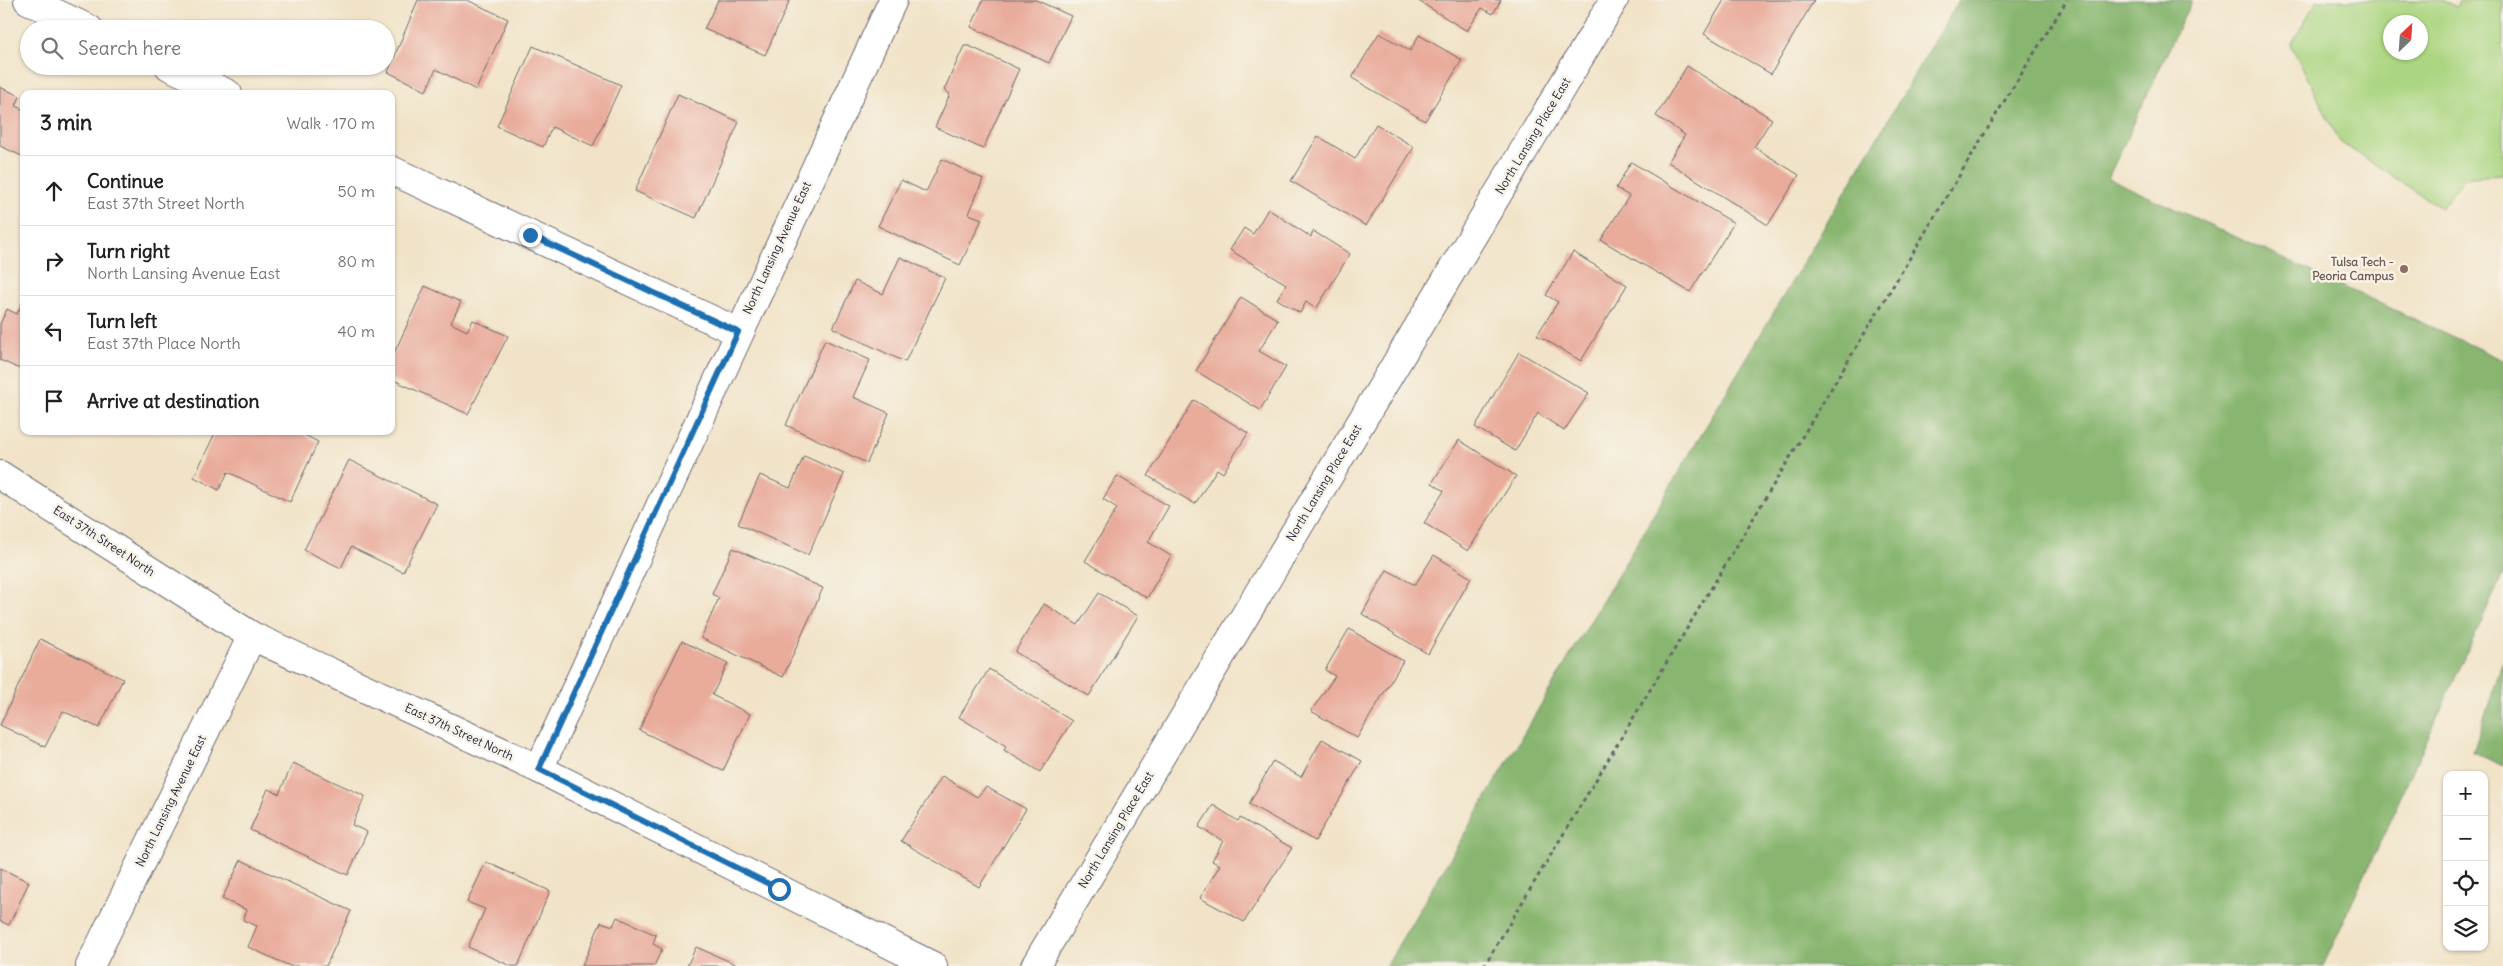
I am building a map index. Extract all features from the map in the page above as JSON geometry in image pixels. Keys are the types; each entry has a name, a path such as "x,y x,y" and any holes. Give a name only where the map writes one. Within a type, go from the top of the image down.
{"street":[{"path":"28,0 70,20"},
{"name":"North Lansing Avenue East","path":"539,769 738,332 893,0"},
{"name":"North Lansing Place East","path":"1035,966 1614,0"},
{"path":"188,75 220,90"},
{"path":"395,172 738,332"},
{"name":"East 37th Street North","path":"0,475 252,636 539,769 933,966"},
{"name":"North Lansing Avenue East","path":"90,966 252,636"}],"path":[{"path":"1484,966 1989,126 2067,0"}],"green space":[{"path":"1959,0 2192,0 2108,178 2503,360 2503,574 2323,966 1386,966"},
{"path":"2317,0 2441,0 2457,7 2460,0 2503,0 2503,174 2464,178 2441,208 2340,142 2291,45"},
{"path":"2503,661 2503,766 2473,752"}],"building":[{"path":"418,0 467,0 508,19 476,90 436,69 426,91 394,75 395,55"},
{"path":"718,0 790,0 765,55 704,29"},
{"path":"983,0 1036,0 1071,16 1049,63 971,27"},
{"path":"1417,0 1501,0 1493,14 1482,8 1467,31"},
{"path":"1724,0 1814,0 1771,74 1704,34"},
{"path":"1379,33 1410,51 1419,35 1462,60 1425,121 1352,78"},
{"path":"533,46 621,85 593,146 552,127 543,147 497,126"},
{"path":"964,46 969,46 1019,69 983,149 935,127 950,94 944,90"},
{"path":"1687,66 1772,119 1754,147 1799,175 1768,225 1668,162 1685,135 1656,116"},
{"path":"0,87 20,96 16,106 20,108 20,155 0,146"},
{"path":"678,94 739,122 696,218 635,191"},
{"path":"1376,124 1414,147 1366,226 1291,181 1318,136 1355,159"},
{"path":"942,159 983,179 969,214 982,219 960,265 878,226 901,180 926,192"},
{"path":"1631,162 1734,223 1690,292 1601,240 1629,196 1616,188"},
{"path":"1268,209 1311,237 1313,231 1350,254 1316,309 1306,302 1300,313 1277,299 1286,284 1230,250 1244,228 1253,234"},
{"path":"1573,252 1627,285 1581,361 1537,335 1558,302 1546,295"},
{"path":"900,257 945,278 905,362 833,328 855,281 883,294"},
{"path":"425,286 461,302 451,323 467,331 473,320 508,336 468,414 395,381 395,351"},
{"path":"1241,297 1278,320 1259,351 1286,367 1260,410 1196,371"},
{"path":"20,308 20,369 0,360 0,324 7,309 17,314"},
{"path":"825,340 870,360 853,397 889,413 867,463 786,425"},
{"path":"1519,352 1589,393 1564,431 1538,413 1515,451 1475,427"},
{"path":"1194,400 1248,433 1223,473 1217,469 1195,504 1148,476"},
{"path":"214,435 305,435 318,442 290,502 228,472 219,490 194,477"},
{"path":"1459,440 1516,476 1468,551 1424,523 1444,491 1432,483"},
{"path":"804,456 844,474 808,555 738,524 760,475 790,488"},
{"path":"349,460 437,504 403,572 351,547 341,568 304,550"},
{"path":"1117,476 1169,506 1148,542 1171,556 1147,598 1085,561 1117,508 1103,499"},
{"path":"733,548 823,588 783,677 701,638 719,598 712,594"},
{"path":"1434,555 1471,578 1428,654 1362,614 1387,570 1415,585"},
{"path":"1099,593 1138,616 1089,696 1015,652 1044,604 1078,625"},
{"path":"1349,629 1403,661 1357,738 1311,711 1335,676 1325,670"},
{"path":"40,639 123,679 99,728 63,711 45,747 0,725"},
{"path":"682,641 728,663 712,695 750,714 723,771 639,730"},
{"path":"989,669 1072,721 1040,772 1004,750 1006,746 959,717"},
{"path":"1322,739 1362,761 1315,841 1249,804 1273,761 1301,777"},
{"path":"293,763 365,796 352,825 367,832 348,875 250,830 268,789 279,794"},
{"path":"942,776 977,797 986,787 1026,809 979,887 901,841"},
{"path":"1213,805 1238,821 1240,818 1292,848 1244,922 1200,898 1220,865 1212,861 1223,841 1199,827"},
{"path":"241,860 351,911 326,966 290,966 248,947 257,926 243,920 247,910 222,899"},
{"path":"486,862 550,891 518,966 511,966 468,947 485,909 467,902"},
{"path":"0,868 29,882 9,925 0,921"},
{"path":"617,917 656,935 653,944 662,949 654,966 582,966 601,922 613,926"},
{"path":"696,947 740,966 687,966"}],"place":[{"name":"Tulsa Tech - Peoria Campus","path":"2404,269"}],"route":[{"path":"530,235 738,332 539,769 779,889"}]}
